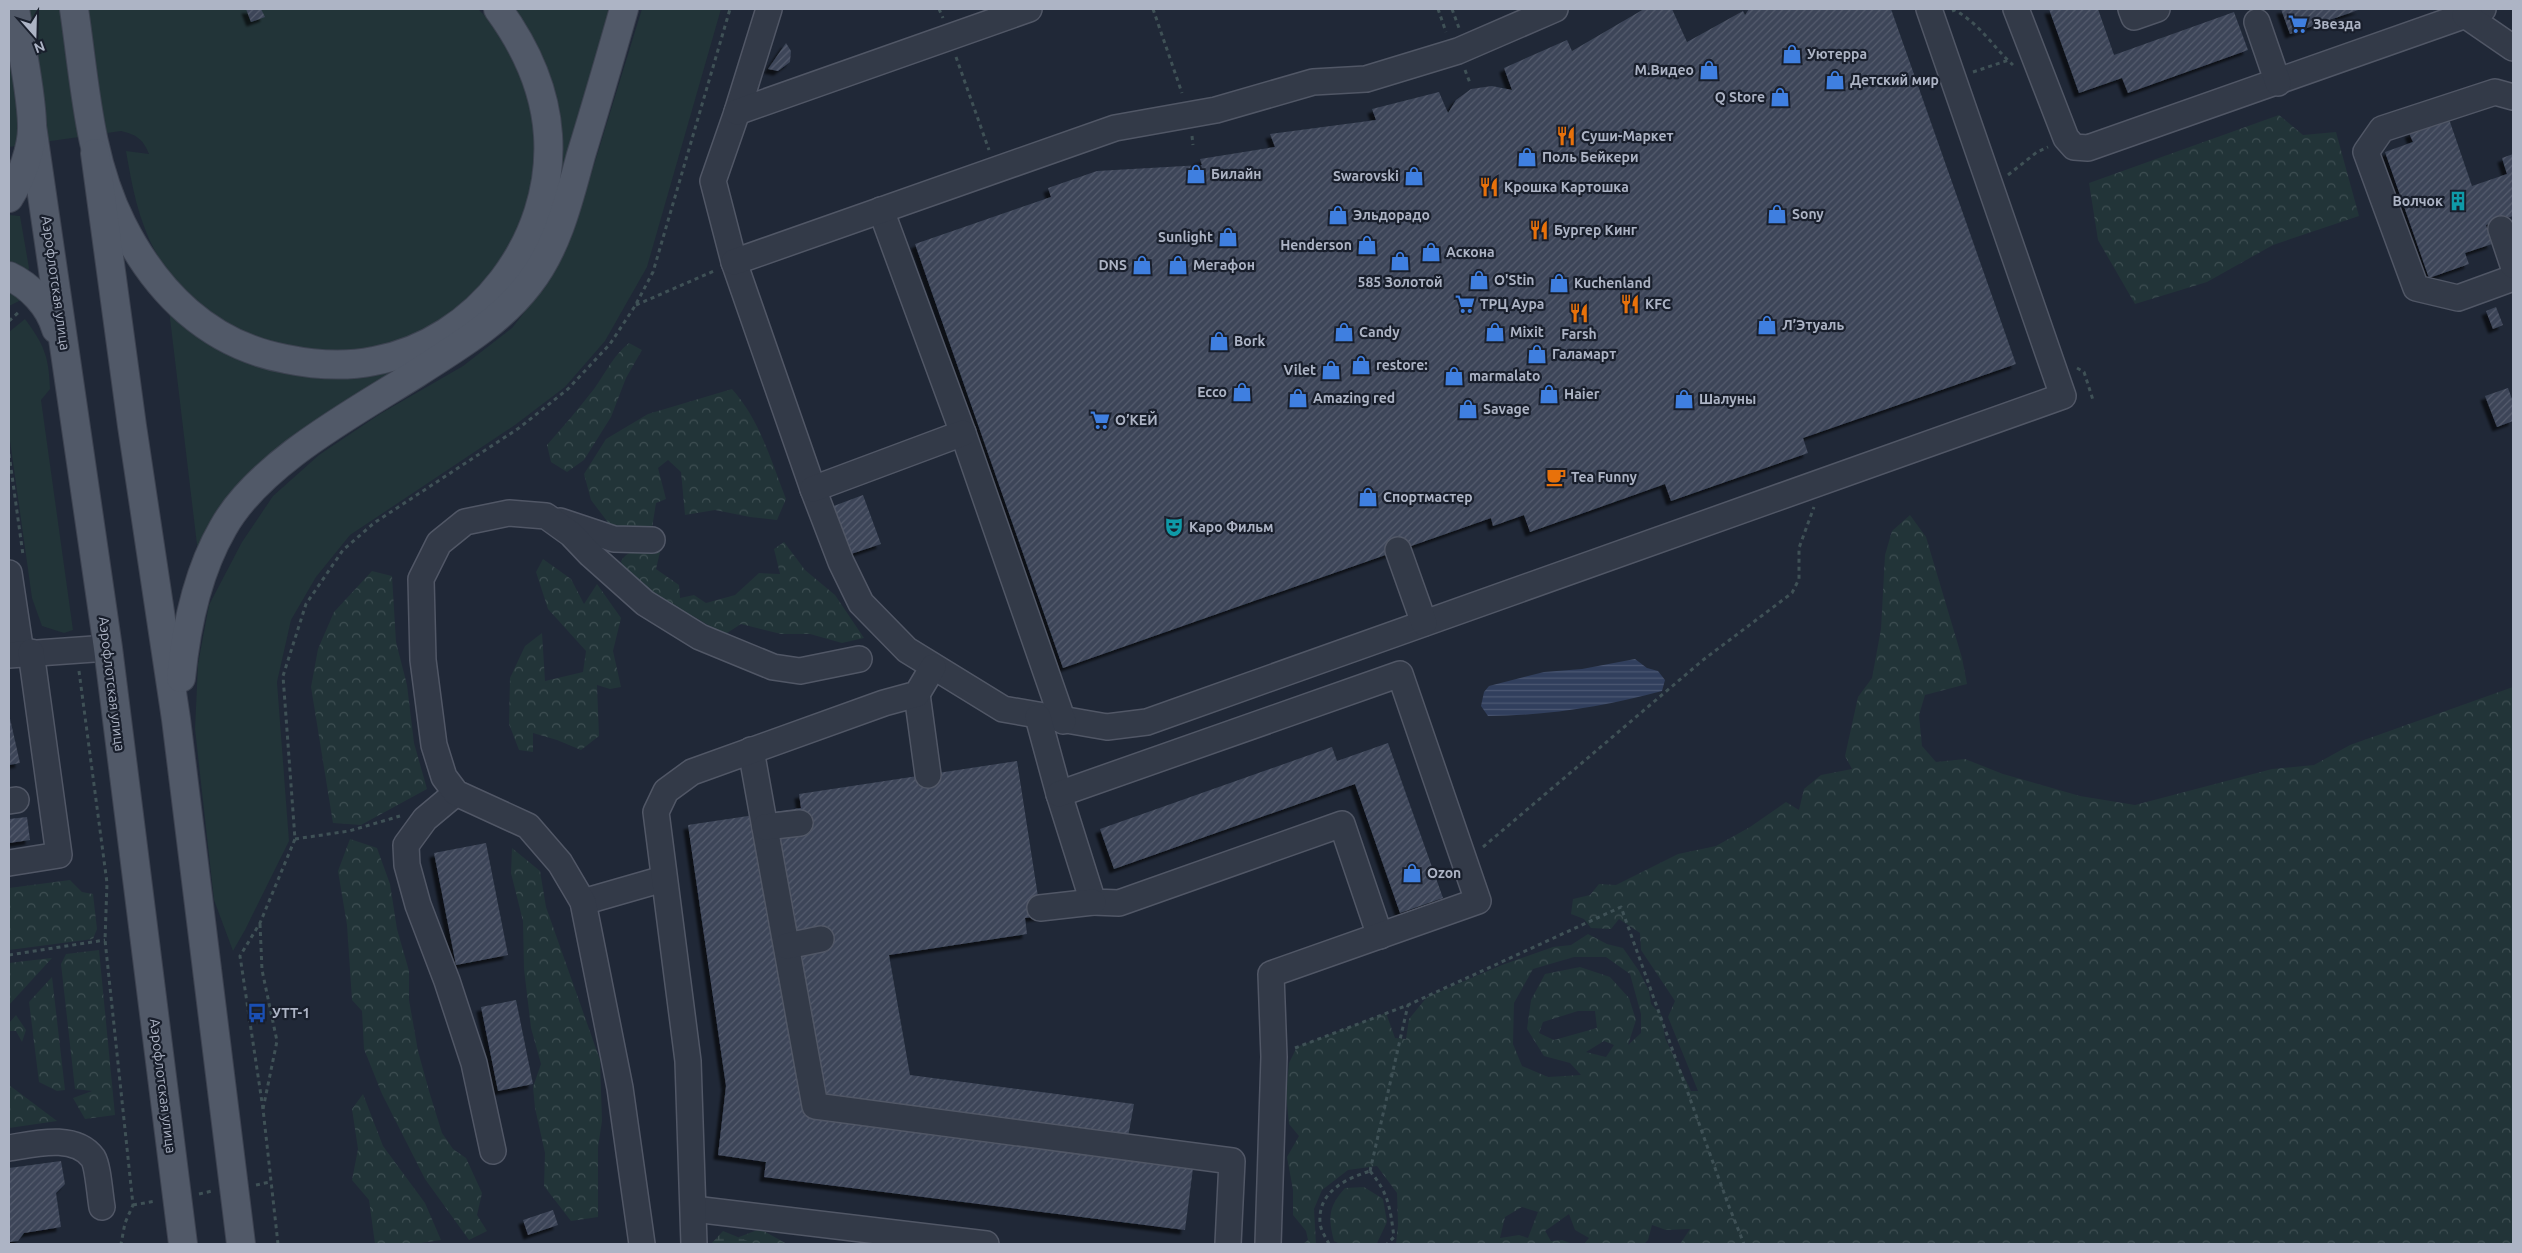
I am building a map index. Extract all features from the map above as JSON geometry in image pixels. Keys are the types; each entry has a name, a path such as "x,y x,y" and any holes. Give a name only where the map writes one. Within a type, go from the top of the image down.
{"main road":[{"name":"Аэрофлотская улица","path":"15,9 32,126 31,162 70,376 108,648 183,1244"},
{"path":"74,9 132,426 176,719 240,1244"},
{"path":"95,153 122,225 144,263 160,285 175,301 204,326 241,347 260,354 302,362 352,364 394,356 438,336 476,310 491,296 512,268 539,212 548,153 546,119 538,84 528,58 519,39 498,9"},
{"path":"176,719 184,640 203,569 223,527 248,495 302,448 479,333 518,297 540,269 565,213 624,9"},
{"path":"9,198 31,162"},
{"path":"9,276 18,280 43,302 55,324 70,376"}],"lane":[{"path":"769,9 713,181 734,262 813,489 841,562 861,604 907,650 933,667 1003,709 1038,717 1107,727 1147,722 2063,396 1930,12"},
{"path":"737,112 1029,9"},
{"path":"734,262 1115,128 1216,110 1313,82 1366,79 1458,50 1555,9"},
{"path":"2016,9 2066,138 2074,147 2088,148 2278,83 2474,12 2513,48"},
{"path":"2131,9 2134,17 2157,9"},
{"path":"2257,22 2278,83"},
{"path":"2513,97 2495,92 2382,129 2366,152 2416,288 2458,298 2513,278"},
{"path":"881,210 963,433 1063,721"},
{"path":"2501,229 2513,265"},
{"path":"813,489 963,433"},
{"path":"642,1244 620,1088 583,902 560,863 528,826 456,793 444,777 434,745 424,660 421,579 439,542 465,522 509,513 546,516 614,539 652,540"},
{"path":"546,516 571,534 590,554 645,602 700,637 772,667 800,671 859,659"},
{"path":"1398,550 1424,623"},
{"path":"9,863 59,856 20,653 16,567"},
{"path":"20,653 108,648"},
{"path":"928,774 917,694 933,667"},
{"path":"1059,794 1400,674 1478,901 1271,974 1274,1057 1268,1244"},
{"path":"694,1244 688,1061 663,879 656,812 666,791 692,772 884,703 917,694"},
{"path":"1038,717 1059,794 1093,902"},
{"path":"751,750 815,1106 1232,1160 1228,1244"},
{"path":"456,793 425,819 406,845 407,865 418,905 448,981 474,1063 493,1151"},
{"path":"765,827 800,823"},
{"path":"1040,908 1093,902 1119,903 1342,824 1380,936"},
{"path":"583,902 663,879"},
{"path":"787,946 821,939"},
{"path":"9,1148 49,1142 79,1146 94,1159 102,1207"},
{"path":"694,1209 986,1244"}],"path":[{"path":"940,9 996,170"},
{"path":"1153,9 1190,114 1193,145"},
{"path":"1438,9 1448,35"},
{"path":"1452,9 1460,31"},
{"path":"1930,12 1956,10 1989,37 2015,67"},
{"path":"1953,78 2016,57"},
{"path":"2005,177 2037,152 2066,138"},
{"path":"635,306 734,262"},
{"path":"9,454 16,567"},
{"path":"1465,863 1703,660 1792,594 1799,579 1799,548 1825,481"},
{"path":"76,650 107,883 105,940 133,1204 125,1223 122,1244"},
{"path":"295,839 349,831 406,814"},
{"path":"1274,1057 1408,1005 1621,907 1744,1244"},
{"path":"260,922 262,970 277,1041 263,1109 278,1244"},
{"path":"9,955 105,940"},
{"path":"1370,1171 1408,1005"},
{"path":"1329,1244 1320,1223 1324,1198 1348,1178 1370,1171"},
{"path":"1370,1171 1383,1187 1390,1208 1394,1237 1388,1244"}],"green space":[{"path":"9,9 478,9 504,39 523,74 530,93 537,132 537,159 529,207 495,274 459,307 436,323 411,336 384,345 330,353 302,351 267,343 218,318 205,309 182,288 163,264 144,227 136,202 126,151 149,154 139,138 121,131 9,147"},
{"path":"509,9 614,9 550,224 558,168"},
{"path":"642,9 721,9 647,267 605,341 565,387 515,425 350,535 316,577 291,620 277,682 289,841 233,951 214,900 195,729 198,664 209,605 242,542 273,496 319,455 380,414 463,366 512,328 548,282 573,233"},
{"path":"2279,115 2303,135 2336,132 2359,216 2273,245 2207,282 2135,304 2098,240 2089,183"},
{"path":"9,215 20,216 29,268 21,300 9,306"},
{"path":"169,310 248,352 292,371 312,376 330,378 354,376 378,371 423,356 198,553"},
{"path":"25,319 37,336 47,359 50,389 41,400 73,630 64,633 42,626 32,598 9,434 9,332"},
{"path":"629,343 642,350 626,378 611,417 584,460 567,472 551,462 547,445 594,389 618,353"},
{"path":"732,389 742,401 757,427 786,499 777,520 715,510 685,515 681,472 668,460 658,468 666,499 656,503 652,528 613,529 591,500 584,474 606,439 648,414"},
{"path":"1910,515 1926,537 1962,658 1967,684 1925,695 1919,715 1922,746 1936,762 1965,759 2003,774 2080,796 2135,805 2272,769 2314,765 2350,745 2513,687 2513,1244 1680,1244 1690,1229 1666,1230 1652,1225 1648,1240 1644,1244 1584,1244 1589,1238 1575,1230 1569,1214 1545,1231 1551,1241 1562,1240 1573,1244 1396,1244 1398,1225 1397,1193 1377,1166 1348,1170 1322,1190 1314,1209 1316,1244 1303,1244 1308,1240 1306,1231 1293,1215 1293,1190 1287,1157 1299,1136 1289,1124 1286,1094 1289,1063 1297,1047 1386,1013 1395,1038 1406,1039 1409,1019 1427,997 1502,965 1553,947 1571,945 1588,934 1607,944 1623,948 1639,971 1649,991 1651,1004 1662,1016 1665,1038 1691,1091 1698,1091 1668,1017 1675,1001 1641,950 1640,933 1619,919 1611,929 1591,928 1584,919 1571,914 1573,899 1590,895 1599,884 1616,885 1678,854 1716,846 1750,827 1786,802 1799,810 1804,789 1821,775 1852,769 1845,756 1858,697 1872,678 1881,629 1885,555 1892,531","holes":["1574,957 1606,957 1630,974 1641,1014 1641,1033 1628,1045 1636,1020 1629,998 1610,977 1580,967 1545,974 1531,1000 1527,1029 1544,1056 1570,1063 1581,1075 1548,1077 1522,1066 1513,1044 1514,1003 1533,969","1578,1011 1595,1011 1597,1028 1554,1040 1539,1033 1543,1022","1604,1041 1614,1045 1606,1057 1586,1052","1522,1207 1538,1212 1528,1238 1519,1235 1500,1238 1505,1217"]},
{"path":"784,542 805,570 835,595 864,638 842,643 810,634 781,634 741,624 724,635 693,616 671,611 625,575 621,561 625,556 634,551 660,552 656,569 679,585 680,598 694,595 706,603 735,595 759,573 780,574 774,549"},
{"path":"543,559 571,579 584,604 597,584 621,618 613,651 621,687 610,689 597,685 599,736 581,750 533,733 533,752 519,750 509,724 510,678 525,646 542,633 545,681 583,672 586,651 548,609 536,572"},
{"path":"372,571 392,576 396,642 407,685 414,743 427,789 361,825 333,823 311,687 318,649 334,612"},
{"path":"350,839 377,848 390,884 397,929 409,971 409,1000 418,1051 429,1091 442,1133 453,1149 466,1158 482,1193 477,1215 487,1231 469,1240 425,1179 382,1094 364,1049 362,1011 352,1000 347,925 338,871"},
{"path":"512,848 540,871 546,907 600,1060 602,1121 598,1147 598,1217 571,1221 544,1186 545,1153 535,1108 533,1087 541,1064 531,1028 524,969 523,921 511,873"},
{"path":"70,880 82,892 93,894 97,929 93,939 9,950 9,888"},
{"path":"99,950 115,1115 85,1119 73,1098 92,1091 75,1089 61,964 66,954"},
{"path":"52,958 9,1005 9,963"},
{"path":"52,977 65,1090 57,1091 39,1082 29,1002"},
{"path":"16,1015 26,1030 22,1042 16,1031 9,1031 9,1023"},
{"path":"9,1085 57,1121 9,1128"},
{"path":"363,1094 383,1146 425,1203 441,1240 414,1244 375,1244 369,1200 352,1180 358,1149 352,1109"},
{"path":"1364,1187 1383,1199 1387,1222 1377,1243 1340,1244 1334,1241 1332,1233 1330,1219 1332,1207 1345,1188"},
{"path":"760,1229 787,1244 737,1244 739,1237"},
{"path":"723,1231 755,1244 711,1244"}],"water":[{"path":"1635,659 1647,668 1658,671 1665,680 1662,691 1598,706 1510,716 1488,716 1481,706 1484,692 1489,686 1544,672 1582,669"}],"building":[{"path":"246,9 261,9 265,17 251,22"},
{"name":"ТРЦ Аура","path":"1644,9 1672,9 1687,42 1743,11 1745,15 1749,9 1891,9 2016,364 1803,438 1808,453 1671,501 1665,484 1530,532 1524,515 1493,526 1491,518 1063,668 915,244 1051,197 1048,188 1097,171 1202,165 1200,159 1275,147 1270,134 1376,120 1372,109 1439,92 1448,113 1456,100 1471,89 1492,86 1512,90 1504,68 1567,40 1572,51"},
{"path":"2049,9 2098,9 2114,55 2234,12 2248,50 2128,93 2122,78 2079,93"},
{"path":"2281,9 2361,9 2290,34"},
{"path":"786,43 791,51 790,62 778,71 768,69"},
{"name":"Волчок","path":"2449,119 2472,186 2507,174 2502,158 2513,154 2513,216 2486,225 2492,244 2465,253 2469,264 2429,278 2385,152 2413,142 2409,133"},
{"path":"2496,307 2503,325 2493,329 2486,311"},
{"path":"2508,388 2513,402 2513,421 2497,427 2485,396"},
{"path":"863,495 881,544 848,555 831,507"},
{"path":"9,714 20,763 9,765"},
{"path":"1388,743 1443,898 1400,913 1355,784 1114,869 1100,829 1332,747 1337,761"},
{"path":"1017,761 1041,916 1025,918 1027,934 889,955 910,1075 1134,1104 1128,1137 1196,1145 1185,1230 764,1177 766,1162 718,1155 726,1086 688,825 801,808 799,794"},
{"path":"27,817 30,840 9,843 9,819"},
{"path":"486,843 508,955 456,965 434,853"},
{"path":"516,1000 533,1084 498,1091 481,1007"},
{"path":"61,1161 65,1184 56,1193 61,1227 24,1233 18,1241 9,1242 9,1168"},
{"path":"553,1210 558,1225 528,1235 523,1220"}],"place":[{"name":"Звезда","path":"2298,24"},
{"name":"Уютерра","path":"1792,54"},
{"name":"М.Видео","path":"1709,70"},
{"name":"Детский мир","path":"1835,80"},
{"name":"Q Store","path":"1780,97"},
{"name":"Суши-Маркет","path":"1566,136"},
{"name":"Поль Бейкери","path":"1527,157"},
{"name":"Билайн","path":"1196,174"},
{"name":"Swarovski","path":"1414,176"},
{"name":"Крошка Картошка","path":"1489,187"},
{"name":"Волчок","path":"2458,201"},
{"name":"Sony","path":"1777,214"},
{"name":"Эльдорадо","path":"1338,215"},
{"name":"Бургер Кинг","path":"1539,230"},
{"name":"Sunlight","path":"1228,237"},
{"name":"Henderson","path":"1367,245"},
{"name":"Аскона","path":"1431,252"},
{"name":"585 Золотой","path":"1400,261"},
{"name":"DNS","path":"1142,265"},
{"name":"Мегафон","path":"1178,265"},
{"name":"O'Stin","path":"1479,280"},
{"name":"Kuchenland","path":"1559,283"},
{"name":"ТРЦ Аура","path":"1465,304"},
{"name":"KFC","path":"1630,304"},
{"name":"Farsh","path":"1579,313"},
{"name":"Л’Этуаль","path":"1767,325"},
{"name":"Candy","path":"1344,332"},
{"name":"Mixit","path":"1495,332"},
{"name":"Bork","path":"1219,341"},
{"name":"Галамарт","path":"1537,354"},
{"name":"restore:","path":"1361,365"},
{"name":"Vilet","path":"1331,370"},
{"name":"marmalato","path":"1454,376"},
{"name":"Ecco","path":"1242,392"},
{"name":"Haier","path":"1549,394"},
{"name":"Amazing red","path":"1298,398"},
{"name":"Шалуны","path":"1684,399"},
{"name":"Savage","path":"1468,409"},
{"name":"О’КЕЙ","path":"1100,420"},
{"name":"Tea Funny","path":"1556,477"},
{"name":"Спортмастер","path":"1368,497"},
{"name":"Каро Фильм","path":"1174,527"},
{"name":"Ozon","path":"1412,873"},
{"name":"УТТ-1","path":"257,1013"}]}
